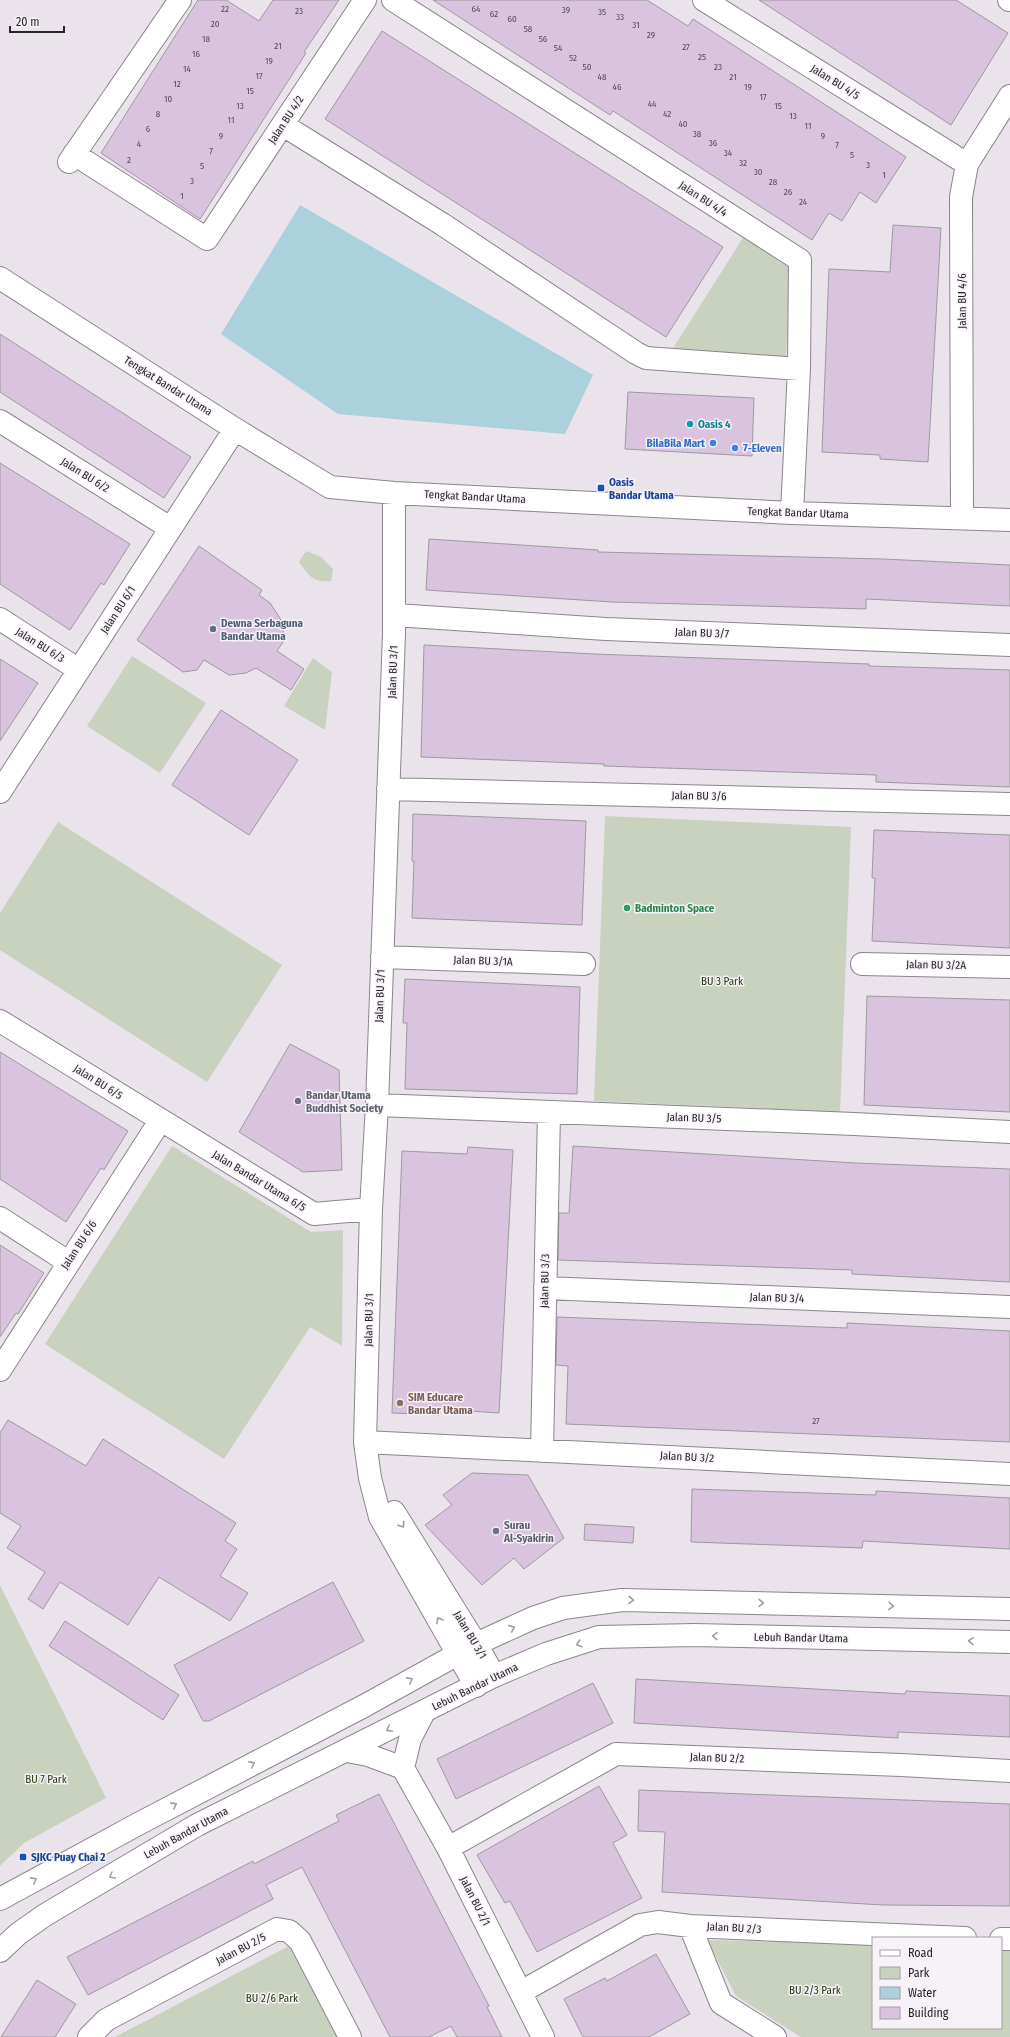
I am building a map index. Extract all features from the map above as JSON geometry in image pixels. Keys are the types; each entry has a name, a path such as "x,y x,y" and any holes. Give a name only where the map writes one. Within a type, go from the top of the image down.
{"street":[{"name":"Jalan BU 4/2","path":"180,0 71,158 207,239 365,0"},
{"name":"Jalan BU 4/4","path":"393,0 800,260 799,368 792,513"},
{"name":"Jalan BU 4/5","path":"704,0 967,164"},
{"name":"Jalan BU 4/6","path":"962,518 961,197 967,164 1010,96"},
{"path":"283,125 442,224 636,353 646,358 799,368"},
{"name":"Tengkat Bandar Utama","path":"0,278 235,429 330,487 394,493 792,513 1010,520"},
{"name":"Jalan BU 6/2","path":"0,421 170,528"},
{"name":"Jalan BU 6/1","path":"0,792 235,429"},
{"name":"Jalan BU 3/1","path":"394,493 395,615 377,1105 371,1209 365,1442 370,1478 376,1497 393,1510 485,1681"},
{"name":"Jalan BU 3/7","path":"395,615 606,629 1010,645"},
{"name":"Jalan BU 6/3","path":"0,619 79,670"},
{"name":"Jalan BU 3/6","path":"388,789 1010,804"},
{"name":"Jalan BU 3/1A","path":"382,957 584,964"},
{"name":"Jalan BU 3/2A","path":"862,964 1010,967"},
{"name":"Jalan BU 6/5","path":"0,1021 197,1143"},
{"name":"Jalan BU 3/5","path":"377,1105 854,1124 1010,1132"},
{"name":"Jalan BU 3/3","path":"542,1451 549,1112"},
{"name":"Jalan BU 6/6","path":"0,1370 160,1121"},
{"name":"Jalan Bandar Utama 6/5","path":"197,1143 314,1214 371,1209"},
{"path":"0,1218 68,1262"},
{"name":"Jalan BU 3/4","path":"545,1288 1010,1307"},
{"name":"Jalan BU 3/2","path":"365,1442 1010,1474"},
{"path":"0,1899 467,1649 533,1618 563,1608 622,1600 1010,1609"},
{"name":"Lebuh Bandar Utama","path":"0,1951 9,1940 45,1915 197,1825 485,1681 546,1654 599,1637 694,1635 1010,1642"},
{"path":"347,1751 368,1755 403,1768 410,1739 424,1712"},
{"name":"Jalan BU 2/2","path":"448,1848 616,1754 901,1765 1010,1771"},
{"name":"Jalan BU 2/1","path":"403,1768 448,1848 543,2037"},
{"name":"Jalan BU 2/3","path":"521,1992 640,1925 658,1922 690,1926 942,1937"},
{"path":"690,1926 721,2003 775,2037"},
{"name":"Jalan BU 2/5","path":"89,2037 106,2020 277,1929 289,1931 300,1941 350,2037"}],"green space":[{"path":"746,233 792,261 786,358 672,350"},
{"path":"306,551 321,557 333,569 331,581 316,580 309,575 299,562"},
{"path":"132,656 206,703 160,773 87,726"},
{"path":"313,658 332,672 325,730 284,706"},
{"name":"BU 3 Park","path":"605,816 851,827 840,1112 594,1101"},
{"path":"58,822 282,965 207,1082 0,950 0,913"},
{"path":"172,1146 311,1232 343,1230 342,1346 310,1327 224,1459 45,1344"},
{"name":"BU 7 Park","path":"0,1585 106,1798 24,1843 0,1866"},
{"name":"BU 2/3 Park","path":"707,1940 872,1944 872,2029 1002,2029 1002,1947 1010,1947 1010,2037 801,2037 736,1996"},
{"name":"BU 2/6 Park","path":"289,1946 338,2037 115,2037"}],"water":[{"path":"300,205 593,375 565,434 338,414 221,334"}],"building":[{"path":"198,0 226,0 259,21 273,0 339,0 304,52 306,53 200,219 101,153"},
{"path":"433,0 647,0 688,26 693,19 906,157 876,203 860,192 842,221 829,213 812,240 613,111 610,115"},
{"path":"759,0 956,0 1008,33 951,125"},
{"path":"382,31 723,247 666,337 325,119"},
{"path":"893,225 941,228 928,462 880,459 880,455 822,452 829,269 890,272"},
{"path":"0,334 191,457 164,498 0,392"},
{"name":"Oasis 4","path":"628,392 754,398 752,456 625,449"},
{"path":"0,463 130,544 104,585 101,583 70,630 0,584"},
{"path":"429,539 598,550 598,552 883,559 1010,565 1010,606 866,599 866,609 612,602 426,590"},
{"name":"Dewna Serbaguna Bandar Utama","path":"199,546 262,590 259,595 270,603 280,618 285,639 277,651 304,669 291,690 256,668 246,673 229,675 204,660 197,670 183,672 137,640"},
{"path":"424,645 594,654 869,664 869,666 1010,670 1010,787 876,782 876,775 604,766 604,764 421,757"},
{"path":"0,659 38,683 0,741"},
{"path":"221,710 298,760 249,835 172,785"},
{"path":"413,814 586,821 582,925 412,918 414,861 412,861"},
{"path":"874,830 1010,835 1010,948 872,941 875,878 872,878"},
{"path":"405,979 580,987 577,1094 405,1089 407,1023 403,1023"},
{"path":"867,996 1010,1000 1010,1112 864,1105"},
{"name":"Bandar Utama Buddhist Society","path":"290,1044 339,1070 342,1170 303,1172 239,1132"},
{"path":"0,1052 128,1131 104,1170 101,1168 66,1222 0,1179"},
{"path":"573,1146 856,1163 1010,1169 1010,1282 852,1274 852,1270 558,1260 559,1213 569,1213"},
{"path":"468,1147 513,1150 499,1413 440,1409 440,1415 392,1413 402,1151 467,1154"},
{"path":"0,1245 44,1273 18,1314 16,1313 0,1337"},
{"path":"557,1317 847,1328 847,1323 1010,1331 1010,1442 566,1424 568,1366 556,1365"},
{"path":"8,1420 86,1466 103,1439 236,1523 225,1541 237,1549 220,1576 248,1593 230,1621 159,1577 128,1625 60,1582 43,1609 28,1599 45,1572 7,1548 21,1526 0,1513 0,1433"},
{"name":"Surau Al-Syakirin","path":"472,1473 528,1475 564,1538 524,1569 514,1558 482,1585 425,1525 452,1505 443,1495"},
{"path":"692,1489 876,1495 876,1491 1010,1498 1010,1549 863,1541 862,1548 691,1542"},
{"path":"585,1524 634,1527 633,1543 584,1540"},
{"path":"333,1582 364,1641 209,1721 203,1721 174,1665"},
{"path":"65,1621 179,1695 163,1720 49,1646"},
{"path":"636,1679 905,1694 906,1691 1010,1696 1010,1737 898,1732 898,1738 634,1723"},
{"path":"593,1683 613,1723 456,1799 437,1759"},
{"path":"599,1786 627,1835 613,1843 642,1898 537,1952 510,1901 505,1903 477,1855"},
{"path":"639,1790 1010,1804 1010,1906 883,1905 662,1892 665,1832 638,1831"},
{"path":"379,1794 489,2006 487,2007 502,2037 457,2037 451,2026 429,2037 390,2037 302,1867 266,1885 273,1899 88,1995 67,1957 253,1861 254,1864 339,1821 336,1815"},
{"path":"656,1954 690,2014 649,2037 583,2037 564,1999 605,1978 607,1981"},
{"path":"37,1980 76,2004 55,2037 1,2037"}],"place":[{"name":"Oasis 4","path":"690,424"},
{"name":"BilaBila Mart","path":"713,443"},
{"name":"7-Eleven","path":"735,448"},
{"name":"Oasis Bandar Utama","path":"601,488"},
{"name":"Dewna Serbaguna Bandar Utama","path":"213,629"},
{"name":"Badminton Space","path":"627,908"},
{"name":"Bandar Utama Buddhist Society","path":"298,1101"},
{"name":"SIM Educare Bandar Utama","path":"400,1403"},
{"name":"Surau Al-Syakirin","path":"496,1531"},
{"name":"SJKC Puay Chai 2","path":"23,1857"}]}
